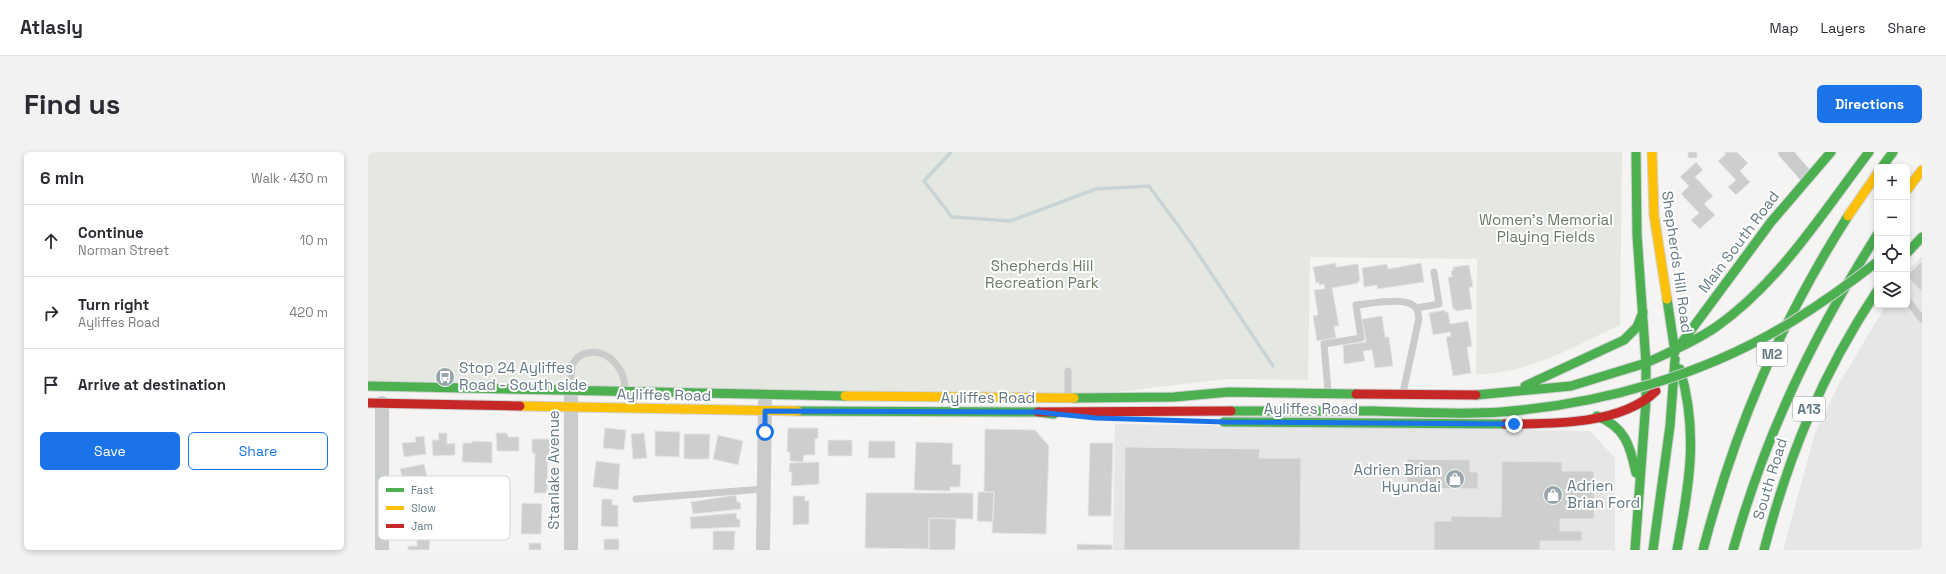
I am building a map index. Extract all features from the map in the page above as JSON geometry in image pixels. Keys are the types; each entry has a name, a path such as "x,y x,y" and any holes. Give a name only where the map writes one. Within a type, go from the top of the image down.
{"main road":[{"name":"Shepherds Hill Road","path":"1636,152 1637,235 1646,342 1646,363"},
{"name":"Shepherds Hill Road","path":"1652,152 1654,215 1675,355"},
{"name":"Main South Road","path":"1675,355 1770,223 1807,177 1831,152"},
{"path":"1675,355 1720,325 1760,290 1787,260 1869,152"},
{"path":"1884,164 1893,152"},
{"path":"1910,186 1922,170"},
{"name":"M2","path":"1702,550 1735,445 1774,351 1804,291 1827,250 1874,179"},
{"name":"M2","path":"1733,550 1756,477 1788,393 1832,308 1876,236"},
{"path":"1910,249 1922,237"},
{"path":"1038,412 1477,412 1521,410 1586,401 1651,385 1693,371 1733,354 1773,334 1829,299 1874,264"},
{"name":"South Road","path":"1764,550 1785,475 1811,406 1843,344 1874,298"},
{"path":"1803,387 1832,308"},
{"path":"1506,393 1624,340 1637,327 1643,312"},
{"path":"1653,550 1670,426 1675,355"},
{"path":"1675,355 1685,384 1691,440 1689,482 1677,550"},
{"name":"Ayliffes Road","path":"368,386 1068,398 1174,397 1229,392 1403,394 1506,393 1571,386 1675,355"},
{"name":"Ayliffes Road","path":"1218,422 1514,424 1545,423 1597,416 1629,409 1646,400 1664,382 1675,355"},
{"path":"1635,550 1646,400 1646,363"},
{"name":"Ayliffes Road","path":"375,403 765,411 1038,412 1096,418 1188,421"},
{"path":"1597,416 1613,423 1623,435 1632,456 1640,495"},
{"path":"1755,550 1764,515"}],"street":[{"path":"1785,152 1807,177"},
{"name":"Stanlake Avenue","path":"571,389 571,550"},
{"path":"763,550 765,394"},
{"path":"375,403 378,476"},
{"path":"382,540 382,550"}],"lane":[{"path":"1416,308 1439,304 1434,272"},
{"path":"1329,393 1324,344 1361,338 1356,305 1390,301 1408,302 1416,308 1419,318 1403,394"},
{"path":"1910,305 1922,319"},
{"path":"571,389 571,371 574,363 578,357 592,352 608,356 612,359 623,376 625,390"},
{"path":"1068,371 1068,398"},
{"path":"636,499 654,499 764,489"}],"shaded area":[{"path":"1922,256 1922,550 1783,550 1815,433 1839,384 1884,308 1910,308 1910,269"},
{"path":"1115,424 1590,431 1615,458 1615,550 1113,550"}],"green space":[{"name":"Shepherds Hill Recreation Park","path":"368,152 1622,152 1620,325 1550,358 1514,370 1476,374 1477,259 1310,257 1308,380 1226,379 1068,398 368,386"}],"building":[{"path":"1688,152 1697,152 1697,158 1688,158"},
{"path":"1724,152 1737,152 1748,163 1740,171 1750,182 1736,195 1728,187 1736,180 1718,161 1726,154"},
{"path":"1696,162 1703,170 1695,177 1713,196 1704,204 1715,215 1700,229 1691,220 1699,213 1681,194 1689,186 1680,177"},
{"path":"1922,261 1922,292 1910,279 1910,273"},
{"path":"1336,263 1336,267 1358,264 1360,281 1358,281 1358,283 1332,288 1339,326 1334,326 1336,338 1317,341 1313,316 1318,315 1314,290 1325,289 1324,284 1319,285 1319,282 1316,283 1313,267"},
{"path":"1421,263 1424,282 1377,289 1377,285 1364,287 1362,268 1387,264 1388,269"},
{"path":"1469,265 1473,287 1469,287 1472,309 1456,311 1453,309 1448,277 1452,277 1451,271 1453,270 1453,267"},
{"path":"1445,310 1445,312 1448,312 1450,324 1468,321 1472,346 1467,347 1471,373 1453,376 1446,337 1451,336 1450,332 1433,335 1429,313"},
{"path":"1382,316 1385,337 1389,337 1393,366 1375,368 1372,350 1363,351 1365,361 1344,364 1343,345 1366,342 1362,319"},
{"path":"605,428 626,430 624,450 603,448"},
{"path":"788,428 818,428 818,438 815,439 815,455 804,455 803,462 790,461 790,452 787,452"},
{"path":"985,429 1035,430 1049,446 1046,534 992,533 994,492 984,492"},
{"path":"655,431 680,432 679,457 655,456"},
{"path":"438,433 447,433 447,444 455,443 455,455 433,456 432,440 439,440"},
{"path":"496,433 506,433 509,437 519,437 519,451 497,451"},
{"path":"644,433 647,458 633,459 631,434"},
{"path":"684,434 710,434 709,459 684,459"},
{"path":"718,435 743,441 738,465 713,459"},
{"path":"424,436 426,454 404,457 402,443 416,442 415,437"},
{"path":"532,439 553,439 553,454 548,454 547,493 534,493 535,453 532,453"},
{"path":"828,440 852,440 852,456 828,456"},
{"path":"472,441 492,442 492,463 462,462 463,443 472,443"},
{"path":"869,441 895,441 895,458 868,458"},
{"path":"916,442 953,443 952,464 961,465 960,487 950,487 950,491 914,490"},
{"path":"1090,443 1113,443 1111,516 1088,516"},
{"path":"1125,447 1260,449 1259,458 1301,458 1300,550 1124,550"},
{"path":"1407,459 1470,460 1470,472 1478,472 1478,489 1407,488"},
{"path":"596,461 620,464 618,490 593,487"},
{"path":"1502,461 1562,462 1562,471 1594,471 1594,519 1560,519 1560,531 1582,531 1582,541 1540,541 1540,550 1434,550 1434,521 1451,521 1451,516 1501,517"},
{"path":"819,462 819,484 791,486 792,472 789,472 790,463"},
{"path":"424,464 427,476 402,476 400,469"},
{"path":"978,492 994,492 993,522 977,521"},
{"path":"866,493 973,493 973,519 929,518 929,549 865,548"},
{"path":"736,495 737,502 740,502 741,509 693,514 691,502"},
{"path":"793,496 805,496 805,501 809,501 809,524 793,525"},
{"path":"602,499 612,499 612,505 618,505 618,527 601,526"},
{"path":"522,503 542,504 541,534 521,534"},
{"path":"736,513 737,519 740,519 740,527 691,529 690,517"},
{"path":"929,518 956,519 955,550 929,550"},
{"path":"713,531 735,531 734,550 713,550"},
{"path":"604,539 619,539 619,550 604,550"},
{"path":"417,540 430,540 429,550 408,550 408,546 417,546"},
{"path":"529,543 541,543 541,550 529,550"},
{"path":"1077,544 1112,545 1112,550 1077,550"}],"waterway":[{"path":"951,152 924,181 952,217 1010,221 1096,189 1149,186 1193,246 1273,366"}],"traffic: fast":[{"path":"1476,395 1571,386 1646,363 1637,235 1636,152"},
{"path":"1680,345 1771,222 1831,152"},
{"path":"1635,550 1646,400 1646,363 1682,346 1716,327 1760,290 1799,246 1869,152"},
{"path":"1884,164 1893,152"},
{"path":"1703,550 1730,461 1762,377 1801,296 1848,216"},
{"path":"1733,550 1760,466 1793,387 1832,311 1876,236"},
{"path":"1910,250 1922,237"},
{"path":"1374,411 1453,413 1501,412 1577,402 1652,384 1725,357 1759,340 1815,307 1874,264"},
{"path":"1764,550 1784,481 1809,416 1840,353 1874,296"},
{"path":"1667,299 1675,352"},
{"path":"1525,386 1624,340 1637,327 1643,312"},
{"path":"1653,550 1670,426 1675,359"},
{"path":"1677,550 1688,481 1691,438 1686,393 1680,369"},
{"path":"368,386 845,396"},
{"path":"1074,398 1174,397 1229,392 1356,394"},
{"path":"798,411 1038,412 1054,414"},
{"path":"1231,411 1374,411"},
{"path":"1597,416 1614,426 1625,438 1636,473"},
{"path":"1224,422 1505,424"}],"traffic: slow":[{"path":"1652,152 1654,215 1667,299"},
{"path":"1910,186 1922,170"},
{"path":"1848,216 1874,178"},
{"path":"845,396 1074,398"},
{"path":"520,406 798,411"}],"traffic: jam":[{"path":"1505,424 1564,423 1605,416 1624,410 1641,402 1656,391"},
{"path":"1356,394 1476,395"},
{"path":"368,403 520,406"},
{"path":"1038,412 1231,411"}],"place":[{"name":"Stop 24 Ayliffes Road - South side","path":"445,377"},
{"name":"Adrien Brian Hyundai","path":"1455,479"},
{"name":"Adrien Brian Ford","path":"1553,495"}],"route":[{"path":"765,432 765,411 1038,412 1113,419 1225,422 1514,424"}],"park label":[{"name":"Women's Memorial Playing Fields","path":"1546,228"}]}
